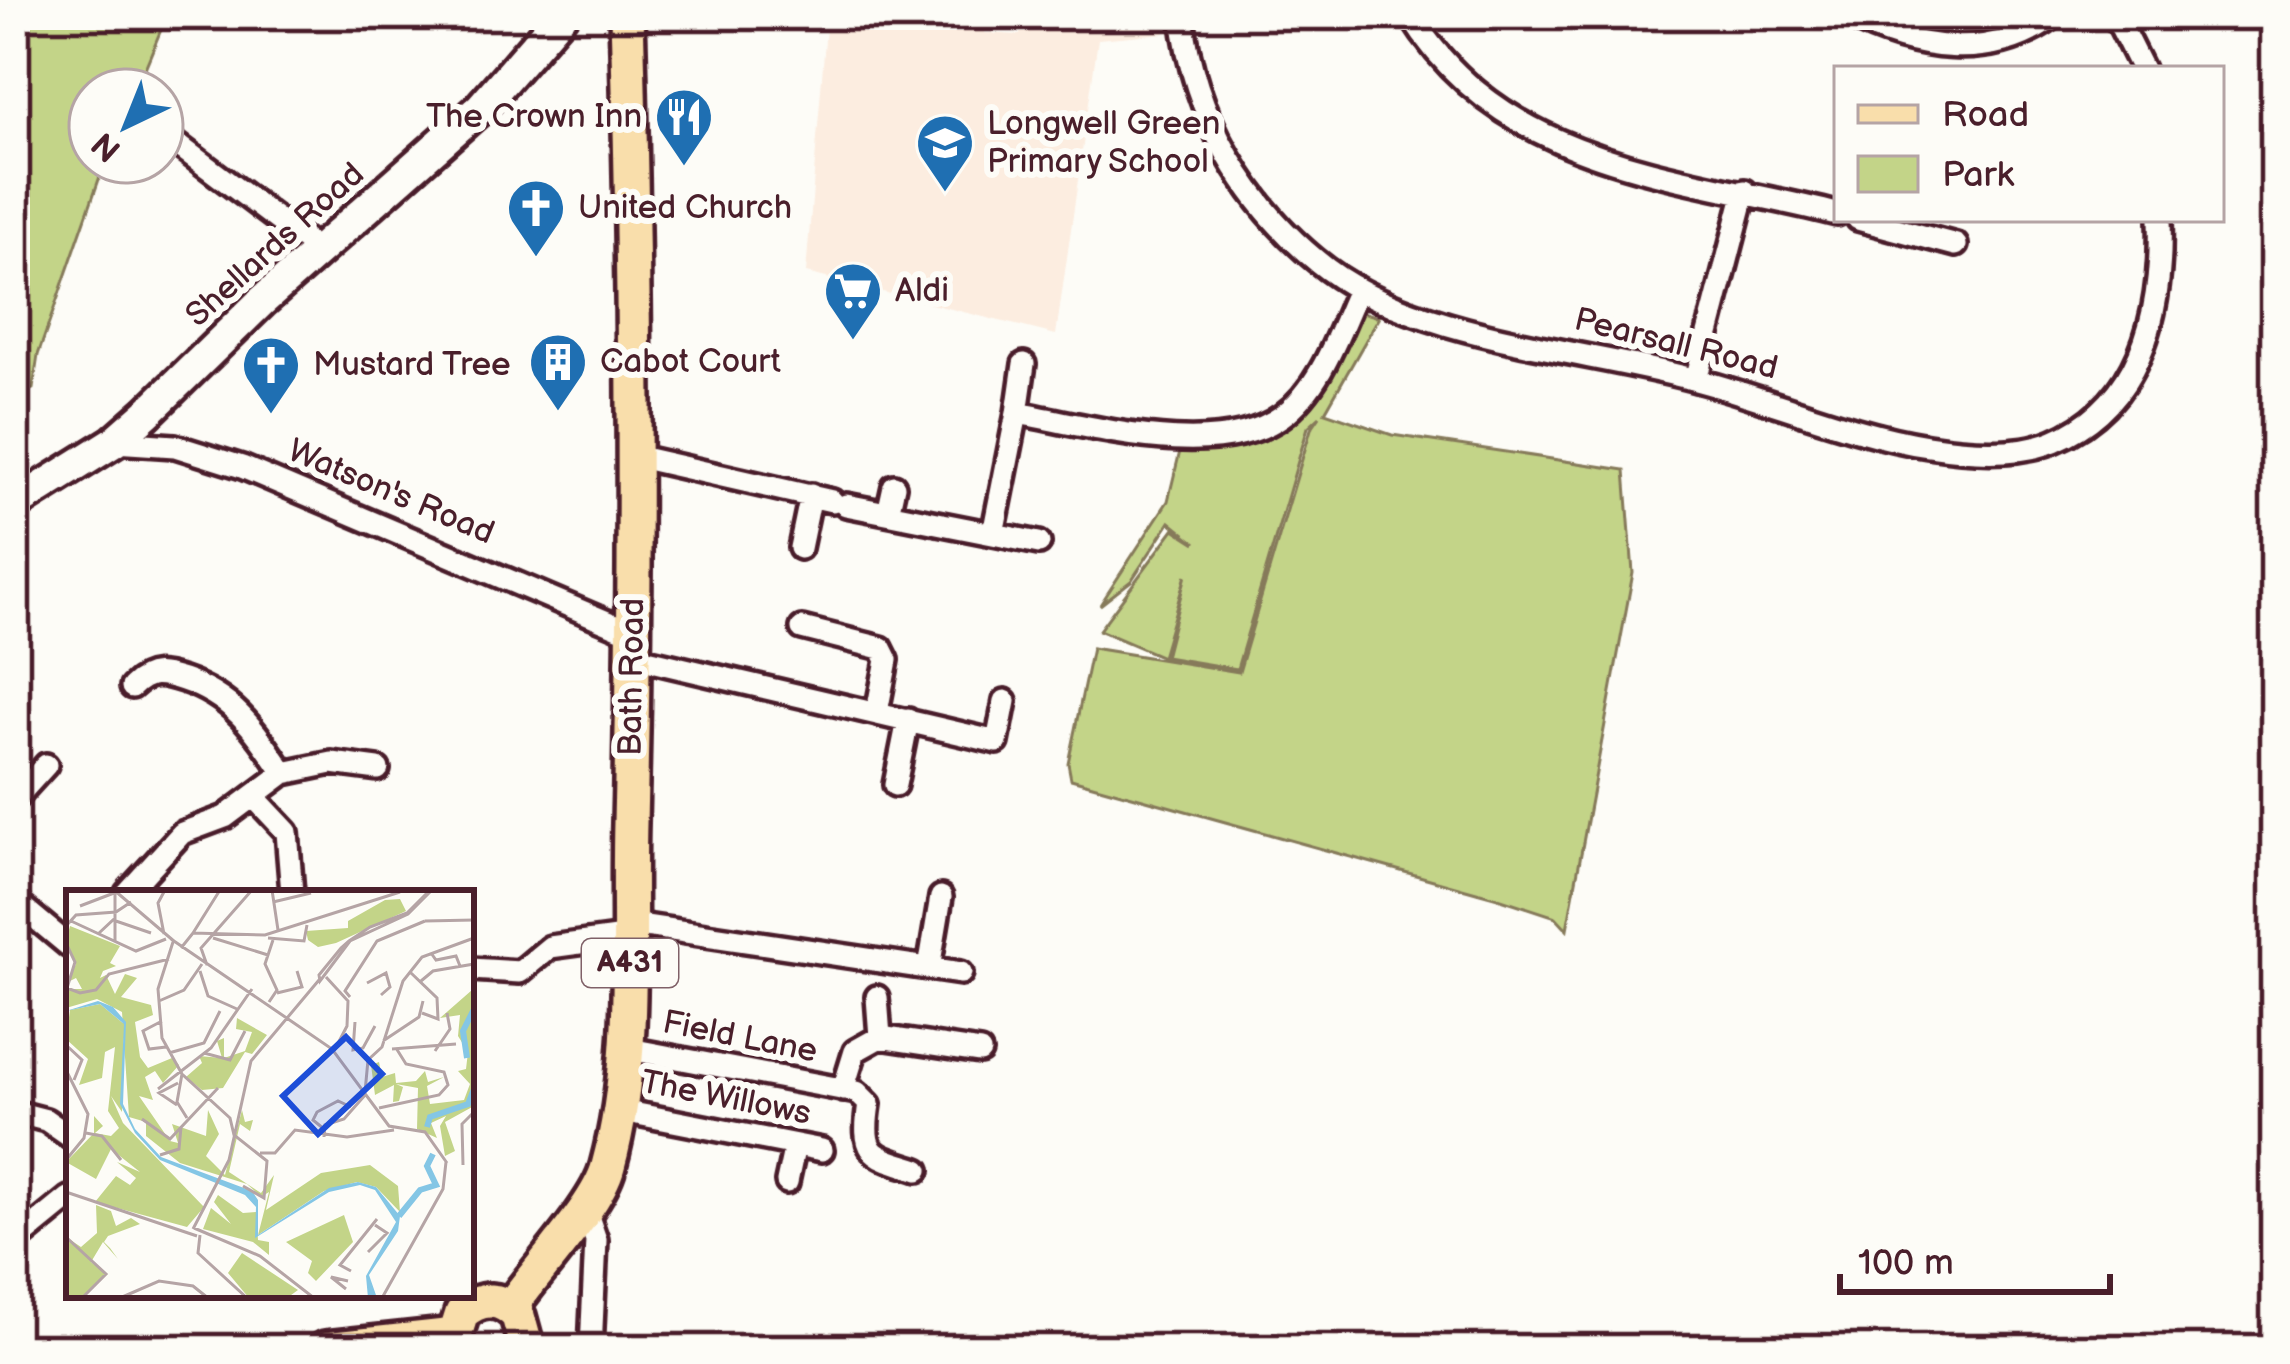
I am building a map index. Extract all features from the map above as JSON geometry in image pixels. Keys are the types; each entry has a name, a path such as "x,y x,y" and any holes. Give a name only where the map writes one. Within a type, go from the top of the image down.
{"main road":[{"name":"Bath Road","path":"511,1307 585,1208 608,1166 625,1048 634,645 627,15"},
{"path":"326,1349 457,1342 462,1313 472,1304 497,1301 511,1307 522,1324 520,1349"}],"street":[{"name":"Shellards Road","path":"15,504 114,442 480,108 561,15"},
{"name":"Pearsall Road","path":"1182,15 1198,94 1218,140 1275,220 1358,290 1428,318 1696,380 1926,446 2002,451 2050,442 2090,422 2124,387 2147,345 2160,222"},
{"path":"1410,15 1478,96 1545,139 1626,166 1834,213"},
{"path":"1846,15 1891,39 1929,46 1986,46 2056,15"},
{"path":"2115,15 2140,66"},
{"path":"1925,66 1929,46"},
{"path":"186,151 319,251"},
{"path":"1696,380 1745,191"},
{"path":"1887,222 1956,245"},
{"path":"1017,412 1199,440 1235,438 1282,416 1322,371 1358,290"},
{"path":"993,534 1024,364"},
{"name":"Watson's Road","path":"114,442 175,446 242,467 634,645 997,742 1005,701"},
{"path":"634,456 1040,543"},
{"path":"888,513 894,486"},
{"path":"800,548 829,500"},
{"path":"802,628 881,648 887,660 877,712"},
{"path":"132,687 151,674 164,674 216,692 247,718 284,773"},
{"path":"895,785 908,720"},
{"path":"131,890 182,833 255,799 284,773 332,763 378,769"},
{"path":"15,799 46,765"},
{"path":"255,799 287,832 292,890"},
{"path":"929,968 941,897"},
{"path":"15,901 66,944"},
{"path":"474,969 520,972 550,947 631,930 962,973"},
{"path":"878,997 880,1037"},
{"path":"918,1170 872,1153 865,1142 869,1104 857,1092 843,1090 855,1051 880,1037 980,1052"},
{"name":"Field Lane","path":"625,1048 843,1090"},
{"name":"The Willows","path":"617,1110 822,1150"},
{"path":"15,1112 46,1120 66,1134"},
{"path":"788,1182 795,1145"},
{"path":"15,1242 66,1200"},
{"path":"585,1208 596,1240 591,1349"}],"shaded area":[{"name":"Longwell Green Primary School","path":"827,15 985,15 985,33 1020,35 1021,15 1161,15 1165,33 1098,39 1056,335 806,273"}],"green space":[{"path":"15,15 167,15 146,66 66,66 66,186 97,186 38,355 33,389 15,396"},
{"path":"1362,312 1379,317 1325,412 1392,435 1625,470 1633,573 1567,929 1556,917 1498,898 1071,779 1068,763 1092,648 1239,672 1311,429 1320,416 1308,427 1237,669 1165,657 1186,575 1162,657 1099,630 1174,529 1196,543 1170,522 1131,581 1100,605 1168,501 1181,447 1239,448 1292,423 1318,393 1341,339"}],"place":[{"name":"The Crown Inn","path":"684,168"},
{"name":"Longwell Green Primary School","path":"945,194"},
{"name":"United Church","path":"536,259"},
{"name":"Aldi","path":"853,342"},
{"name":"Cabot Court","path":"558,413"},
{"name":"Mustard Tree","path":"271,416"}]}
